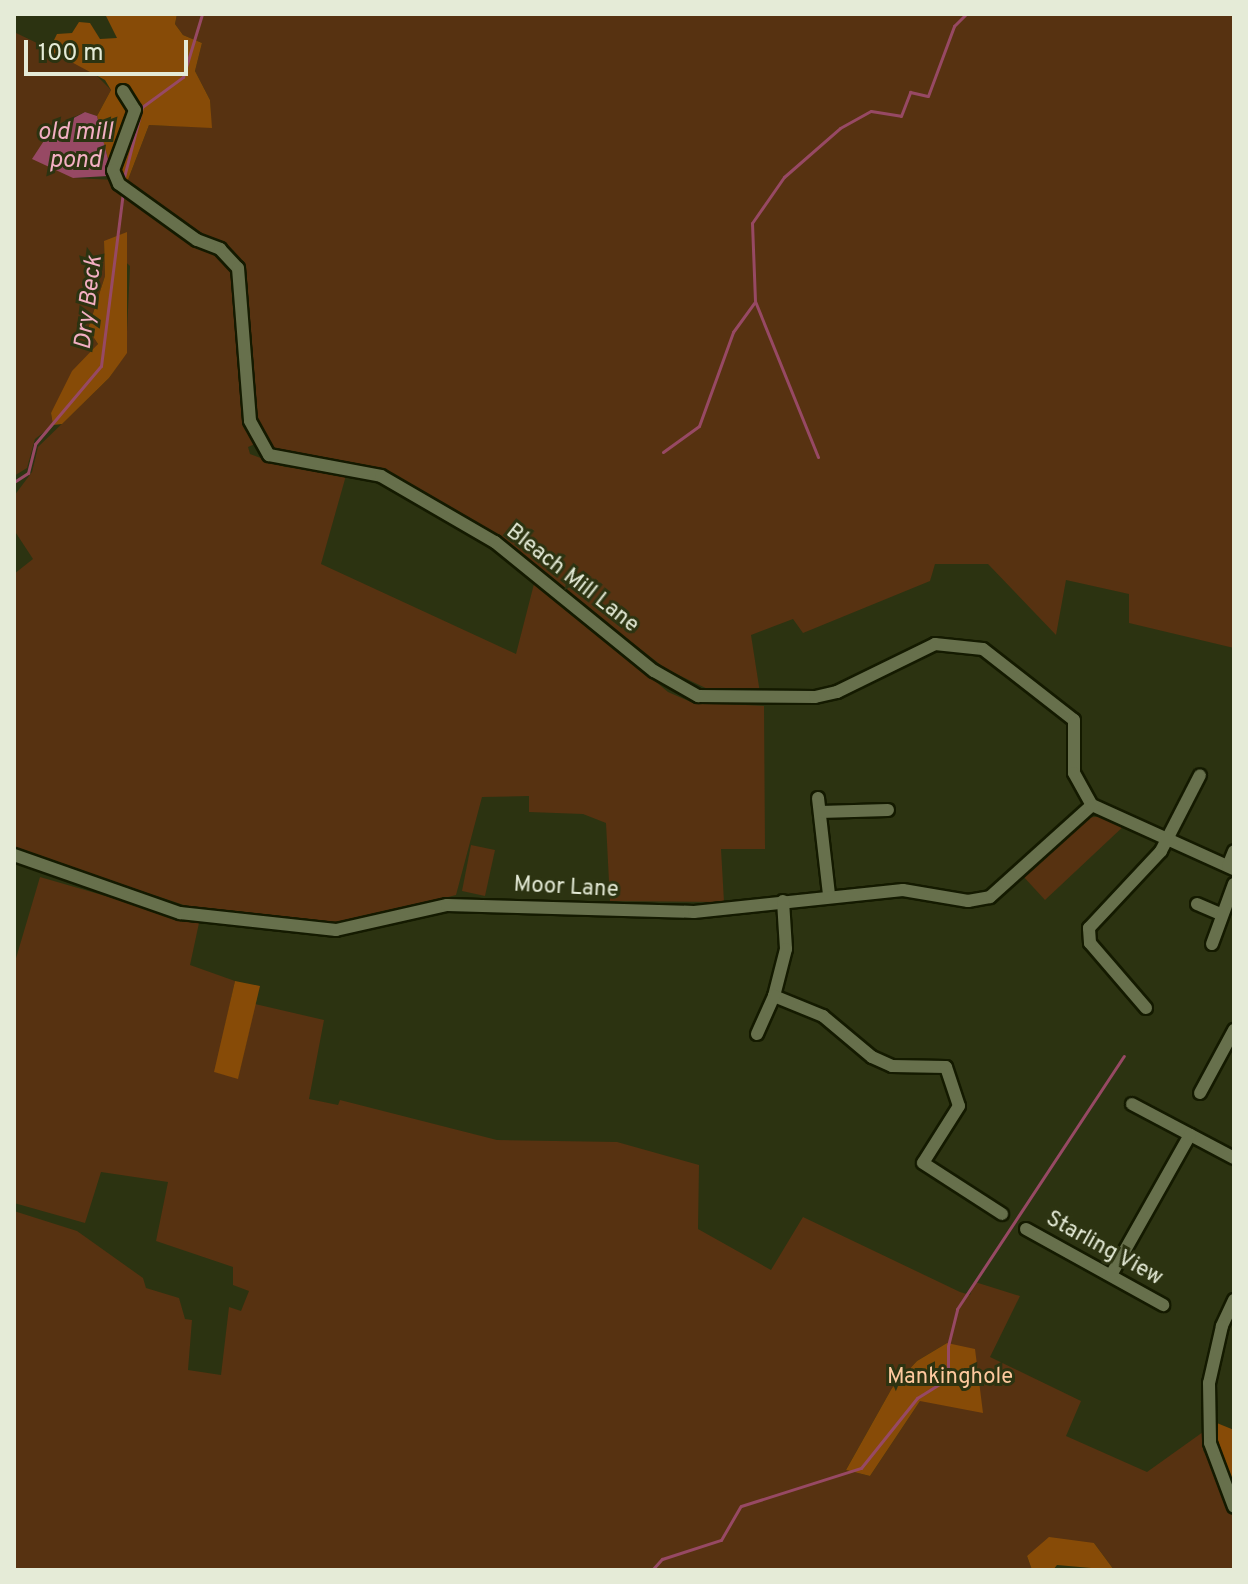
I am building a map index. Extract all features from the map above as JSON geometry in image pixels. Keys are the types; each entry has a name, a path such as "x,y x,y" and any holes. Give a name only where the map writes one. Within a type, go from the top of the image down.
{"street":[{"name":"Bleach Mill Lane","path":"123,91 135,110 113,170 119,184 197,240 220,249 238,268 250,421 269,455 381,476 506,550 654,671 698,696 815,697 837,692 935,644 983,649 1074,720 1074,773 1092,805"},
{"path":"1146,1008 1090,943 1089,928 1169,838 1200,775"},
{"path":"818,798 829,894"},
{"path":"1092,805 1231,868 1234,851"},
{"name":"Moor Lane","path":"14,855 180,913 336,930 447,905 694,912 829,894 903,890 968,901 990,897 1092,805"},
{"path":"820,812 888,810"},
{"path":"1212,944 1234,884"},
{"path":"757,1034 774,996 786,949 783,901"},
{"path":"1197,904 1221,914"},
{"path":"774,996 823,1016 872,1057 892,1066 946,1067 959,1106 923,1163 1002,1214"},
{"path":"1200,1093 1229,1051 1234,1030"},
{"path":"1132,1104 1234,1158"},
{"path":"1111,1275 1190,1135"},
{"name":"Starling View","path":"1026,1229 1163,1305"},
{"path":"1234,1300 1222,1326 1209,1383 1210,1443 1234,1507"}],"green space":[{"path":"105,14 177,14 175,24 183,35 202,43 195,71 210,100 212,128 149,125 126,185 108,176 110,167 97,116 111,90 105,80 49,50 57,34 72,33 79,22 90,23 100,39 117,38"},
{"path":"177,14 1234,14 1234,648 1129,623 1129,594 1066,580 1056,635 988,564 935,564 930,581 803,633 793,619 751,635 760,693 716,693 666,669 497,538 386,471 272,450 253,417 246,285 234,251 195,234 126,185 149,125 211,127 210,100 195,71 202,43 183,35 175,24"},
{"path":"14,32 89,68 111,90 97,116 85,112 61,123 43,140 73,178 116,180 221,253 235,270 242,415 257,443 248,447 250,454 285,467 347,472 321,564 516,654 535,580 668,692 691,702 764,706 765,849 721,849 724,902 610,901 606,823 583,814 529,812 529,796 482,797 456,895 329,928 202,911 14,849 14,574 33,559 14,530 14,496 32,472 38,447 109,378 126,353 130,266 104,242 105,276 88,329 98,344 51,413 53,425 35,439 27,468 14,476"},
{"path":"127,232 127,353 109,378 62,424 53,425 51,413 72,371 98,344 88,329 105,276 104,241"},
{"path":"1104,816 1126,824 1045,900 1022,875 1085,818"},
{"path":"471,845 495,850 485,896 462,891"},
{"path":"40,877 199,923 190,965 235,981 215,1072 238,1078 255,1004 324,1020 309,1099 338,1105 340,1100 497,1140 617,1142 699,1165 698,1229 771,1270 803,1217 960,1292 970,1295 975,1282 1020,1296 990,1357 1081,1401 1066,1436 1147,1472 1203,1432 1203,1450 1234,1510 1234,1570 1114,1570 1094,1543 1027,1556 1032,1570 14,1570 14,1211 77,1231 143,1278 146,1288 179,1298 185,1319 192,1320 188,1370 221,1375 229,1307 241,1311 249,1291 233,1285 233,1267 156,1241 168,1182 101,1172 85,1223 14,1203 14,965","holes":["947,1343 920,1401 870,1476 846,1470 892,1388 917,1361"]},
{"path":"235,981 260,986 238,1079 214,1072"},
{"name":"Mankinghole","path":"947,1343 975,1349 983,1413 920,1401 870,1476 846,1470 892,1388 917,1361"},
{"path":"1212,1421 1234,1430 1234,1490 1222,1454"},
{"path":"1049,1537 1094,1543 1114,1570 1057,1565 1053,1570 1032,1570 1027,1556"}],"water":[{"name":"old mill pond","path":"85,112 97,116 110,167 108,176 73,178 32,159 51,130"}],"waterway":[{"name":"Dry Beck","path":"123,181 142,107 183,77 202,14"},
{"path":"818,457 755,301 752,223 784,177 840,128 871,111 901,116 910,92 928,96 954,26 966,14"},
{"name":"Dry Beck","path":"14,482 28,473 35,444 101,366 123,193"},
{"path":"663,452 699,426 733,332 754,303"},
{"path":"652,1570 662,1559 721,1540 741,1506 861,1468 917,1398 948,1379 948,1346 957,1309 1124,1056"}]}
